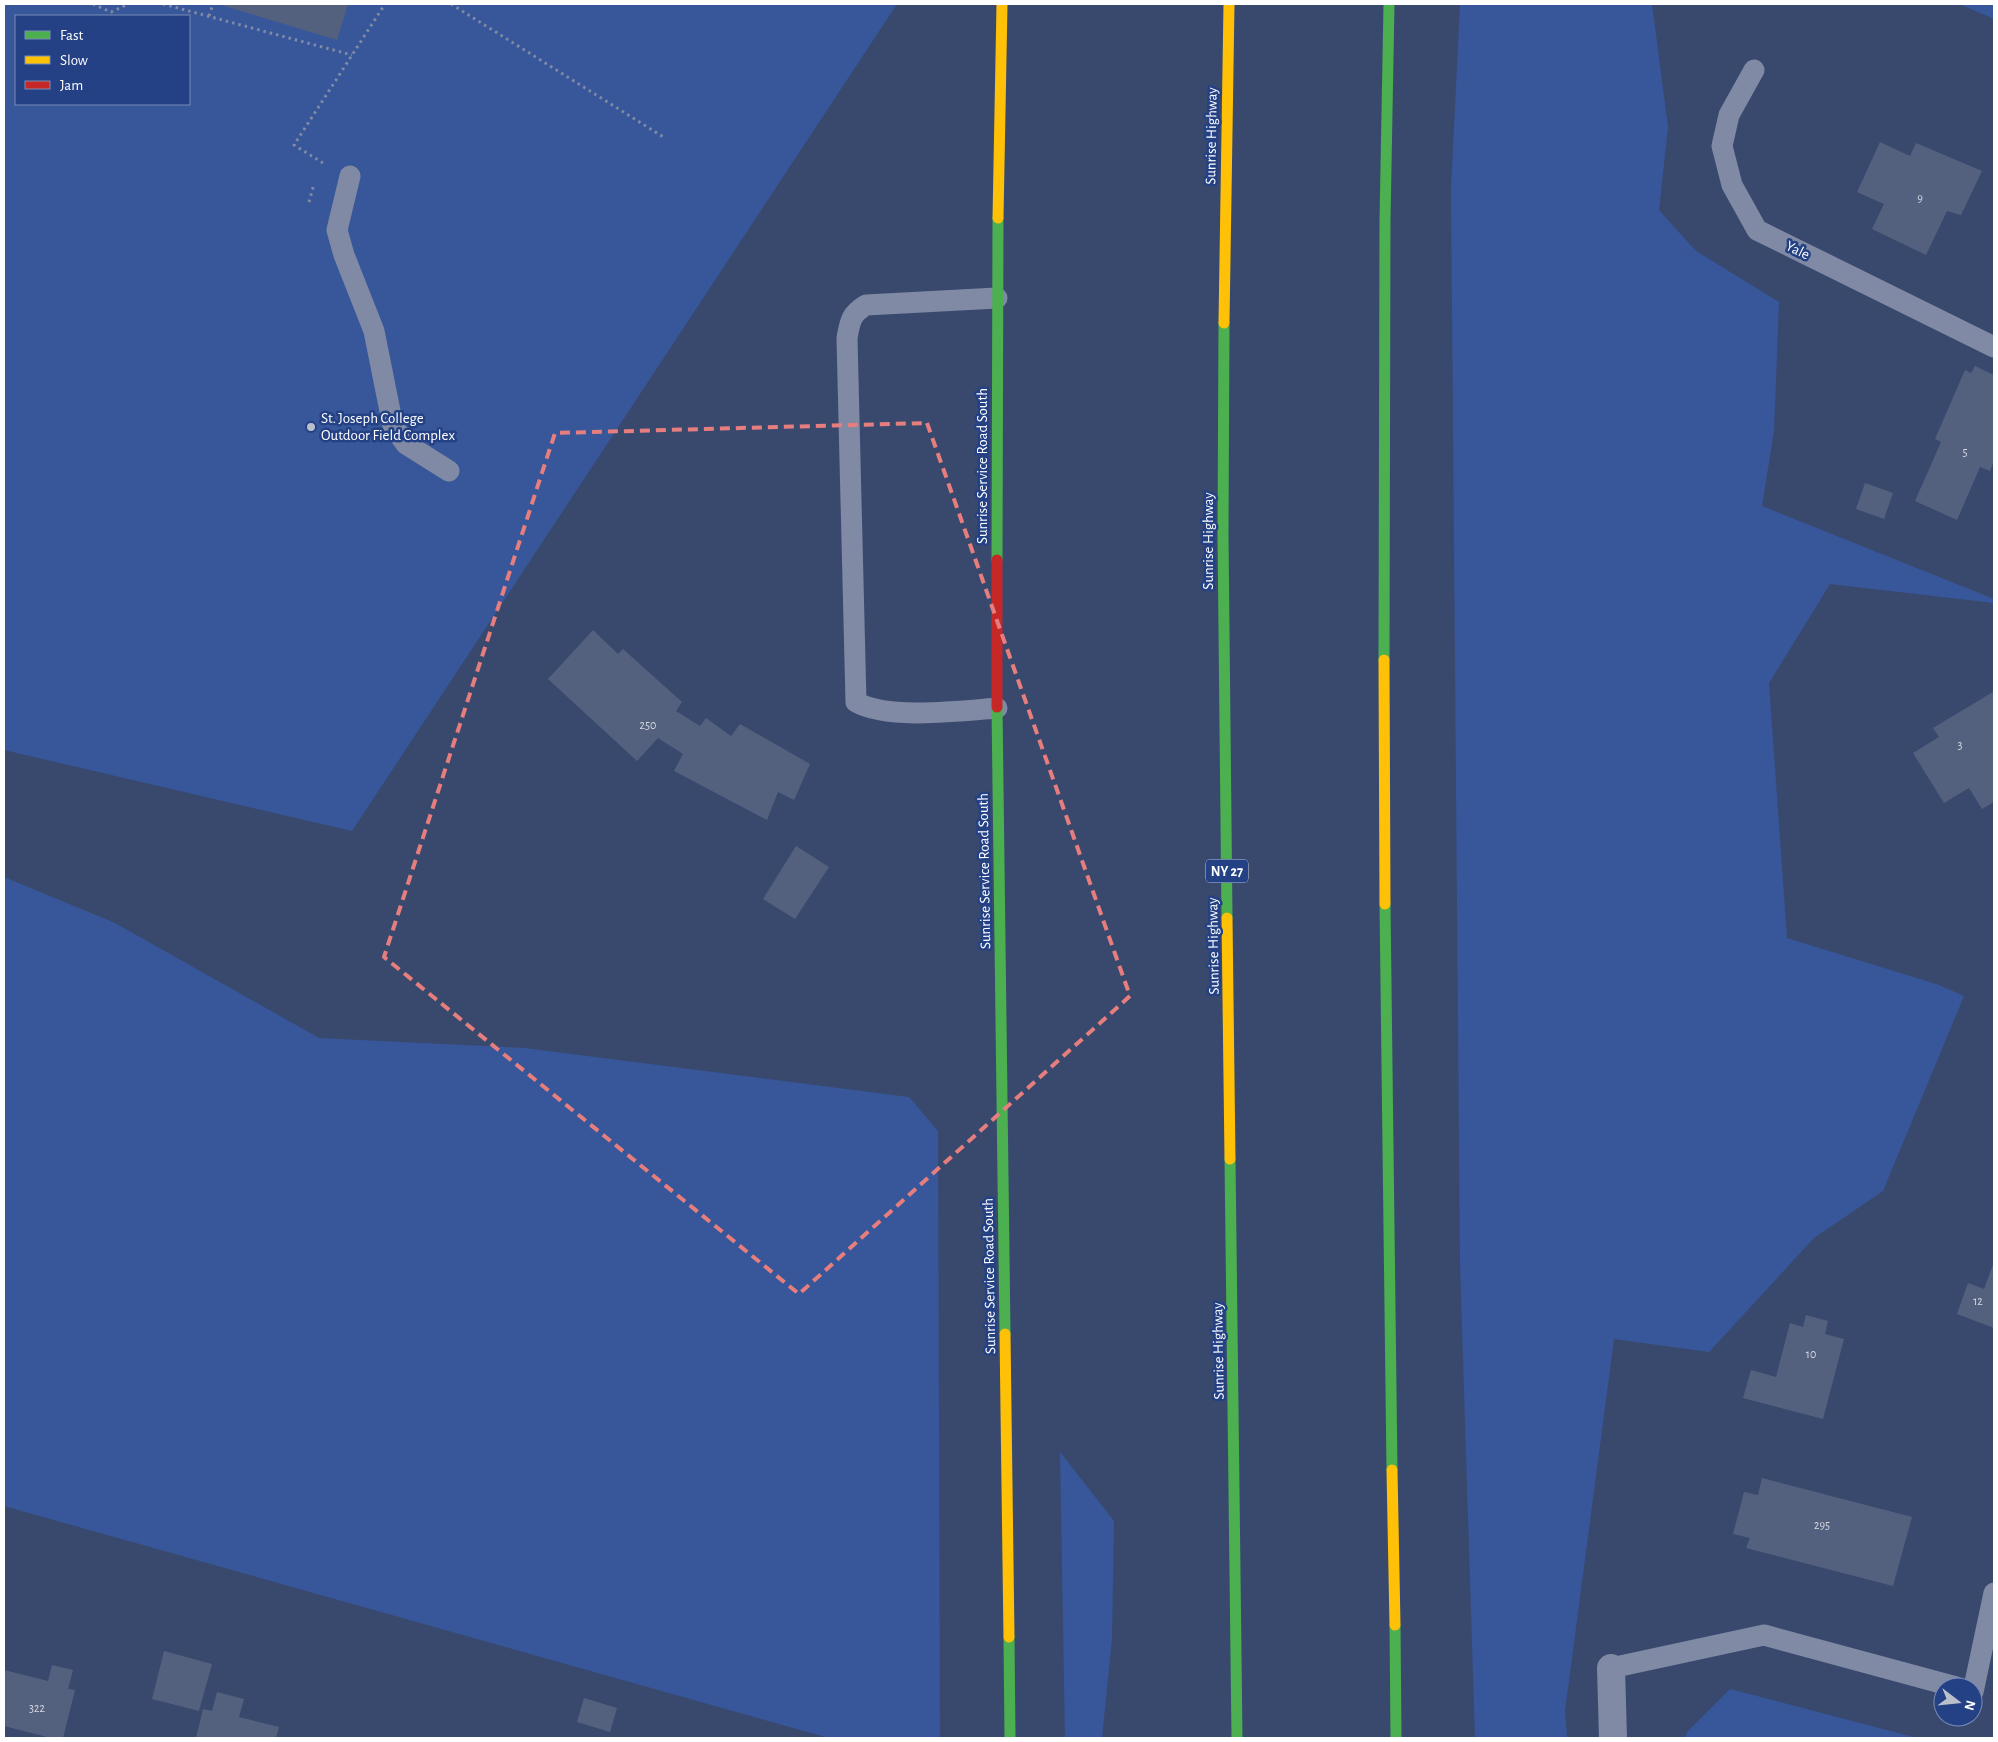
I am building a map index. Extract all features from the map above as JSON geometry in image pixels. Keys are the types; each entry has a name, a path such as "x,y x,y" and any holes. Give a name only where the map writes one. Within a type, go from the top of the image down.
{"main road":[{"name":"Sunrise Service Road South","path":"1002,4 997,298 997,708 1010,1738"},
{"name":"Sunrise Highway","path":"1230,4 1224,249 1223,535 1237,1738"},
{"path":"1389,4 1384,236 1382,528 1396,1738"}],"street":[{"path":"1612,1668 1613,1738"}],"lane":[{"name":"Yale","path":"1754,70 1729,115 1722,146 1732,185 1758,230 1994,346"},
{"path":"350,176 337,230 344,255 374,331 393,426 406,444 448,471"},
{"path":"997,298 866,304 855,311 847,338 856,702 864,707 879,711 944,712 997,708"},
{"path":"1976,1677 1994,1593"},
{"path":"1612,1668 1764,1635 1933,1681"}],"path":[{"path":"93,4 111,12 128,4"},
{"path":"163,4 352,55"},
{"path":"209,16 213,4"},
{"path":"451,4 665,138"}],"highlighted area":[{"path":"927,423 1130,996 799,1294 384,957 555,433"}],"shaded area":[{"name":"St. Joseph College Outdoor Field Complex","path":"4,4 897,4 352,831 4,750"},
{"path":"1460,4 1652,4 1668,127 1659,210 1696,251 1779,302 1774,431 1762,506 1994,599 1994,603 1830,584 1769,683 1787,938 1939,985 1964,996 1883,1191 1814,1238 1709,1352 1614,1339 1565,1711 1567,1738 1475,1738 1460,1263 1451,189"},
{"path":"1959,4 1994,4 1994,19"},
{"path":"4,877 115,923 319,1038 524,1048 909,1097 938,1131 940,1738 829,1738 4,1506"},
{"path":"1060,1452 1114,1521 1112,1638 1102,1738 1065,1738"},
{"path":"1730,1689 1917,1738 1685,1738 1687,1732"}],"building":[{"path":"222,4 348,4 337,40"},
{"path":"1880,142 1910,156 1916,143 1982,171 1961,215 1947,211 1926,255 1872,229 1884,204 1857,192"},
{"path":"1975,366 1994,375 1994,461 1990,471 1980,467 1957,520 1915,501 1941,442 1935,439 1965,370 1971,373"},
{"path":"1865,483 1893,493 1884,519 1856,509"},
{"path":"593,630 618,654 623,649 682,702 676,711 700,726 706,718 731,736 740,724 810,764 794,800 778,792 767,820 674,771 683,754 658,738 637,761 548,679"},
{"path":"1993,692 1994,802 1982,809 1969,788 1944,803 1913,753 1939,737 1933,728"},
{"path":"796,846 829,867 795,919 763,899"},
{"path":"1994,1262 1994,1328 1957,1314 1968,1283 1984,1289"},
{"path":"1806,1315 1828,1321 1825,1334 1844,1339 1823,1419 1743,1398 1751,1370 1776,1377 1790,1323 1803,1327"},
{"path":"1762,1478 1912,1517 1893,1586 1746,1548 1750,1538 1733,1534 1744,1492 1758,1495"},
{"path":"164,1651 212,1664 199,1711 152,1699"},
{"path":"52,1665 73,1670 68,1689 75,1690 63,1738 51,1738 4,1726 4,1670 48,1681"},
{"path":"217,1692 244,1699 239,1717 279,1727 276,1738 196,1738 203,1709 212,1711"},
{"path":"584,1698 617,1708 610,1732 577,1722"}],"traffic: fast":[{"path":"1384,660 1385,221 1389,4"},
{"path":"997,560 998,218"},
{"path":"1224,323 1223,535 1227,918"},
{"path":"997,707 1005,1334"},
{"path":"1385,904 1392,1470"},
{"path":"1230,1159 1237,1738"},
{"path":"1395,1625 1396,1738"},
{"path":"1009,1637 1010,1738"}],"traffic: slow":[{"path":"998,218 1002,4"},
{"path":"1224,323 1229,4"},
{"path":"1384,660 1385,904"},
{"path":"1227,918 1230,1159"},
{"path":"1005,1334 1009,1637"},
{"path":"1392,1470 1395,1625"}],"traffic: jam":[{"path":"997,560 997,707"}],"place":[{"name":"St. Joseph College Outdoor Field Complex","path":"311,427"}]}
